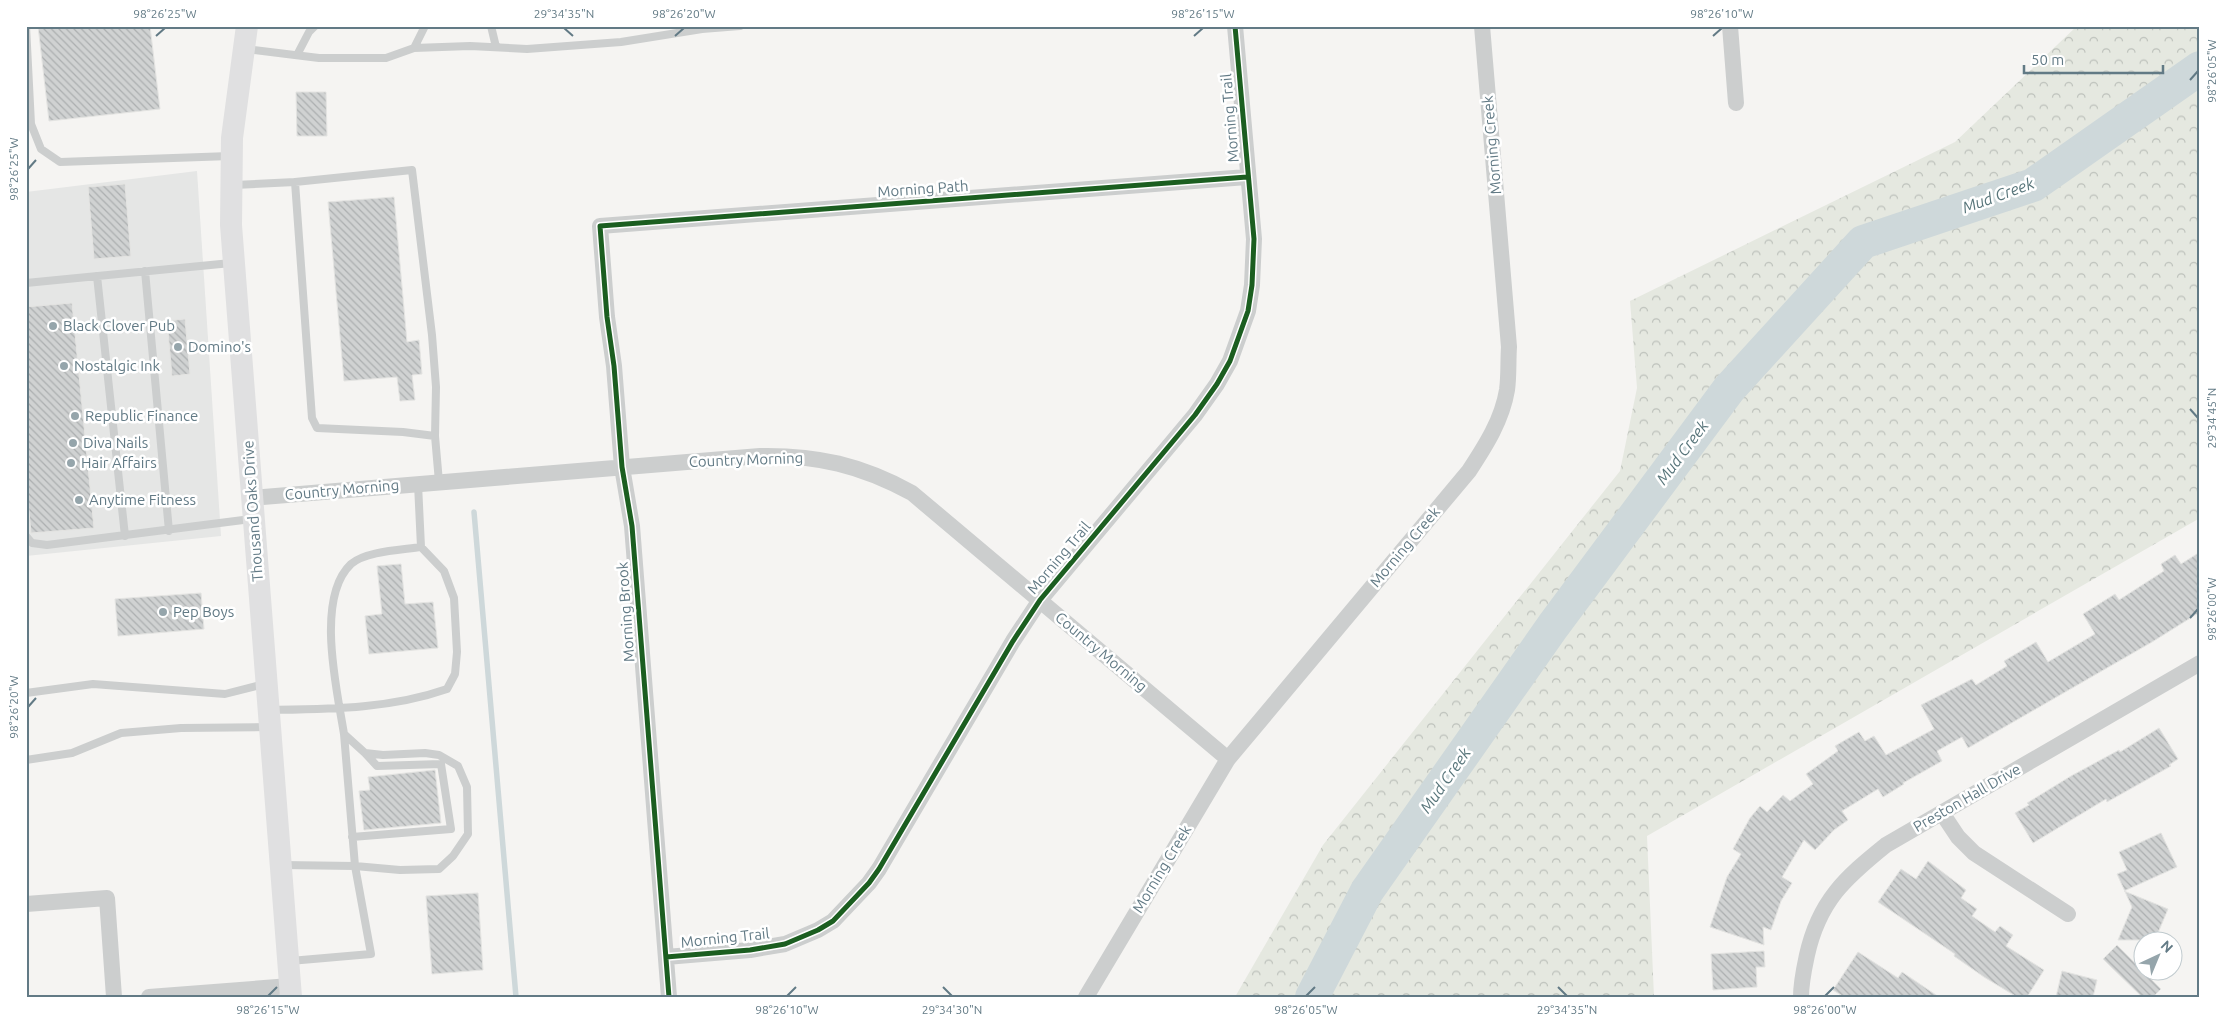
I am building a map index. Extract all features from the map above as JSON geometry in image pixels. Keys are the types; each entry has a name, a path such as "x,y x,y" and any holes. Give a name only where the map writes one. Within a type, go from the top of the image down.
{"main road":[{"name":"Thousand Oaks Drive","path":"247,26 236,98 232,156 231,225 290,991"}],"street":[{"name":"Morning Trail","path":"666,957 750,950 785,944 818,930 833,921 869,883 879,869 1013,641 1040,600 1195,415 1217,384 1230,361 1242,328 1252,285 1254,239 1235,26"},
{"name":"Morning Creek","path":"1086,997 1228,759 1469,471 1490,440 1497,424 1507,390 1509,347 1482,26"},
{"path":"1730,26 1736,102"},
{"name":"Morning Path","path":"600,226 1247,177"},
{"name":"Morning Brook","path":"600,226 622,467 632,526 669,997"},
{"name":"Country Morning","path":"252,508 418,484 786,456 821,459 864,470 912,493 1228,759"},
{"name":"Preston Hall Drive","path":"1801,993 1812,935 1820,913 1837,889 1886,845 2157,686 2200,663"},
{"path":"1942,812 1958,837 1974,853 2068,914"},
{"path":"26,904 106,898 114,997"},
{"path":"149,997 290,991"}],"lane":[{"path":"26,26 32,124 41,149 60,162 232,156"},
{"path":"297,55 309,32 315,26"},
{"path":"414,48 425,26"},
{"path":"491,26 496,48"},
{"path":"244,49 319,58 386,58 414,48 527,48 621,42 702,29 740,26"},
{"path":"231,185 295,182 412,170 432,335 436,387 435,436 439,482"},
{"path":"295,182 312,418 317,428 403,432 435,436"},
{"path":"26,283 234,262"},
{"path":"145,271 169,531"},
{"path":"97,276 125,536"},
{"path":"26,760 72,753 121,733 366,707 432,694 447,689 455,674 457,652 454,598 444,571 421,548 418,484"},
{"path":"26,536 32,543 47,546 169,531 252,508"},
{"path":"288,962 371,954 355,866 344,734 332,647 332,606 338,583 352,564 374,554 421,548"},
{"path":"26,693 93,684 225,694 266,684"},
{"path":"344,734 377,766 441,764 451,828 352,837"},
{"path":"280,865 355,866 400,870 439,869 453,856 468,834 467,787 458,766 439,755 432,754 383,755 365,753"}],"shaded area":[{"path":"197,171 221,536 26,556 26,192"}],"green space":[{"path":"2077,26 2200,26 2200,518 1647,836 1654,997 1235,997 1323,845 1620,471 1637,388 1630,301 1955,142"}],"building":[{"path":"38,26 150,26 160,109 49,121"},
{"path":"296,92 326,92 327,136 297,136"},
{"path":"125,184 131,256 94,259 88,187"},
{"path":"394,197 407,342 419,340 422,374 412,375 415,400 400,401 397,377 344,381 328,202"},
{"path":"72,303 94,528 31,533 26,478 26,307"},
{"name":"Domino's","path":"185,319 190,374 172,376 167,321"},
{"path":"2200,552 2200,612 2152,642 1968,748 1962,737 1937,751 1942,761 1903,783 1883,797 1878,789 1842,811 1848,820 1834,830 1815,850 1804,840 1782,877 1792,883 1781,901 1771,930 1763,927 1764,945 1710,927 1727,877 1741,854 1733,849 1750,818 1760,806 1767,812 1783,795 1790,801 1813,784 1806,774 1838,751 1835,746 1859,732 1865,741 1874,736 1886,755 1934,729 1921,705 1972,679 1976,685 2007,666 2004,661 2036,642 2048,662 2095,634 2083,614 2115,594 2119,600 2164,571 2161,564 2175,555 2181,564"},
{"path":"401,564 405,604 433,602 438,648 369,654 365,616 382,614 377,566"},
{"path":"201,593 204,629 118,636 115,599"},
{"path":"2159,728 2178,759 2169,765 2171,766 2107,802 2106,799 2033,843 2015,813 2029,805 2027,803 2071,776 2119,750 2120,752"},
{"path":"435,770 441,823 364,830 359,791 370,790 368,777"},
{"path":"2161,833 2177,867 2125,891 2117,874 2127,870 2119,852"},
{"path":"1928,861 1966,890 1961,898 1977,909 1972,916 1995,932 2000,926 2013,935 2006,946 2044,970 2027,997 2017,997 1984,977 1954,956 1955,954 1878,902 1901,869 1916,879"},
{"path":"2125,891 2168,909 2159,930 2134,930 2134,940 2118,940 2132,907"},
{"path":"478,893 483,970 432,974 426,896"},
{"path":"2117,945 2134,962 2134,980 2152,980 2161,989 2153,997 2142,997 2103,959"},
{"path":"1764,951 1765,967 1756,967 1757,987 1713,990 1711,954"},
{"path":"1858,952 1898,978 1902,972 1939,997 1844,997 1833,990"},
{"path":"2062,971 2097,980 2093,997 2056,997"}],"waterway":[{"name":"Mud Creek","path":"1312,997 1367,891 1553,626 1729,389 1863,242 2033,185 2200,68"},
{"path":"474,512 516,997"}],"cycle path":[{"path":"666,957 750,950 785,944 818,930 833,921 869,883 879,869 1013,641 1040,600 1195,415 1217,384 1230,361 1248,311 1252,285 1254,239 1235,26"},
{"path":"669,997 632,526 622,467 600,226 1247,177"}],"place":[{"name":"Black Clover Pub","path":"53,326"},
{"name":"Domino's","path":"178,347"},
{"name":"Nostalgic Ink","path":"64,366"},
{"name":"Republic Finance","path":"75,416"},
{"name":"Diva Nails","path":"73,443"},
{"name":"Hair Affairs","path":"71,463"},
{"name":"Anytime Fitness","path":"79,500"},
{"name":"Pep Boys","path":"163,612"}]}
